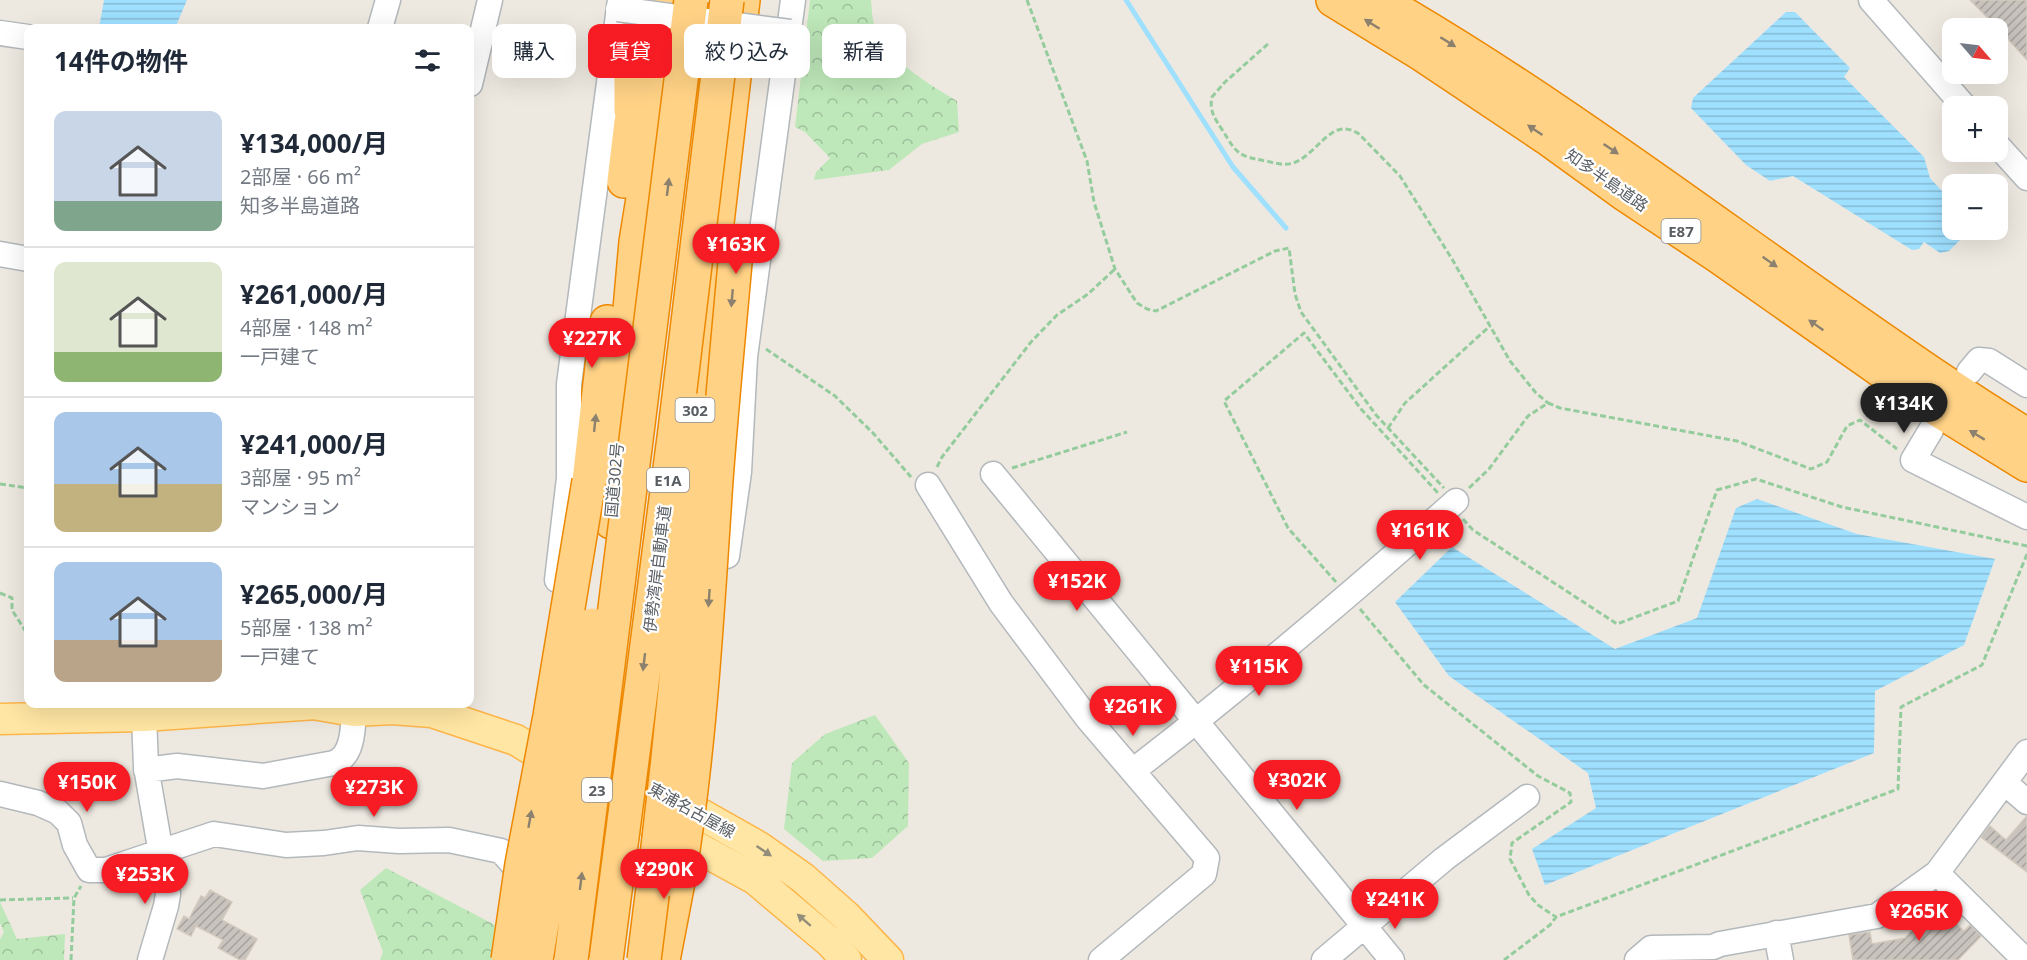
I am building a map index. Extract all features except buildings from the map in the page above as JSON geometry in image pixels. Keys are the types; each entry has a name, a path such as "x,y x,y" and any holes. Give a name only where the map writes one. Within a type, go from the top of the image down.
{"highway":[{"name":"国道302号","path":"670,24 675,0"},
{"name":"E1A","path":"572,960 691,0"},
{"name":"伊勢湾岸自動車道","path":"724,24 727,0"},
{"name":"302","path":"629,960 649,821 743,0"},
{"path":"663,960 687,827 699,729 748,98 753,0"},
{"name":"知多半島道路","path":"1332,0 1423,55 1519,119 1933,408 2027,465"},
{"name":"知多半島道路","path":"1380,0 1539,100 1949,386 2027,435"},
{"path":"508,960 522,864 550,716 589,481 631,122 627,3"},
{"path":"631,122 651,78"},
{"name":"国道302号","path":"548,960 553,910 609,541 636,242 661,78"},
{"name":"伊勢湾岸自動車道","path":"606,960 717,78"},
{"path":"644,960 673,722 685,598 718,78"},
{"path":"536,960 630,399 663,227"}],"main road":[{"name":"東浦名古屋線","path":"474,706 539,732 649,821 755,879 831,943 846,960"},
{"name":"東浦名古屋線","path":"0,719 144,716 191,708"},
{"name":"東浦名古屋線","path":"337,708 354,711 432,708 576,763 653,787 759,847 803,878 846,916 888,960"}],"street":[{"path":"381,24 388,0"},
{"path":"474,67 490,0"},
{"path":"791,24 793,0"},
{"path":"1871,0 1955,96"},
{"path":"539,732 569,478 569,384 627,3 745,24"},
{"path":"0,33 24,36"},
{"path":"727,556 739,472 745,357 784,78"},
{"path":"2008,157 2027,178"},
{"path":"0,254 24,258"},
{"path":"1969,372 1979,360 1989,361 2027,385"},
{"path":"1931,430 1913,460 2027,517"},
{"path":"993,474 1392,960"},
{"path":"928,485 1001,603 1088,719 1207,858 1204,874 1101,960"},
{"path":"1134,770 1196,722 1348,596 1452,504"},
{"path":"146,770 177,766 263,776 334,763 345,756 353,729 354,711"},
{"path":"144,716 146,770 168,894 150,960"},
{"path":"1637,960 1651,948 1715,953 1719,944 1877,916 1937,873 2027,752"},
{"path":"2005,783 2027,802"},
{"path":"0,794 38,803 58,812 69,823 75,845 89,870 106,870 214,834 286,845 358,838 399,841 449,840 501,850 553,910 617,960"},
{"path":"1324,960 1444,859 1527,797"},
{"path":"675,960 694,847"},
{"path":"1937,873 2025,960"},
{"path":"1776,933 1780,960"}],"path":[{"path":"1027,0 1087,161 1095,202 1115,269 1137,303 1156,311 1275,251 1289,248 1295,294 1301,312 1376,415 1473,530 1617,624 1678,601 1717,490 1755,479 1842,507 2027,546"},
{"path":"1268,44 1225,82 1212,97 1210,104 1212,114 1238,153 1248,158 1282,164 1293,163 1302,159 1335,131 1344,127 1352,128 1400,176 1452,259 1510,362 1536,393 1548,403 1560,408 1737,441 1811,469 1827,462 1847,426 1860,420 1913,460"},
{"path":"749,338 835,396 873,433 912,478 928,485 942,457 1031,342 1057,315 1088,294 1115,269"},
{"path":"1388,428 1405,403 1490,327"},
{"path":"1452,504 1361,409 1304,333 1224,401 1288,528 1424,685 1538,776 1570,793 1571,802 1512,843 1510,859 1529,895 1538,905 1556,917"},
{"path":"1452,504 1489,469 1528,416 1548,403"},
{"path":"993,474 1128,432"},
{"path":"0,484 24,487"},
{"path":"1504,960 1550,925 1556,917 1898,789 1901,707 1982,665 2027,554"},
{"path":"0,593 12,598 12,610 24,629"},
{"path":"71,960 74,898 89,870"},
{"path":"0,900 74,898"}],"green space":[{"path":"810,0 871,0 874,24 822,24 822,78 906,78 906,67 957,101 959,132 922,144 889,170 814,180 816,172 830,158 805,132 795,127 801,78 810,78 810,24 807,24"},
{"path":"875,715 909,763 908,826 872,858 823,861 784,829 792,763 825,734"},
{"path":"386,868 499,927 497,960 380,960 383,952 360,890"},
{"path":"0,902 17,939 65,934 64,960 0,960 0,939 4,932 0,923"}],"water":[{"path":"104,0 187,0 177,24 100,24"},
{"path":"1786,12 1795,12 1850,68 1844,77 1924,157 1930,178 1942,191 1942,240 1960,240 1949,251 1940,253 1924,242 1919,249 1912,250 1793,176 1770,181 1746,165 1691,108 1693,98"},
{"path":"1757,499 1857,534 1995,559 1964,645 1875,691 1874,753 1545,885 1532,849 1596,808 1588,773 1449,676 1395,602 1452,547 1615,649 1697,618 1736,508"}],"waterway":[{"path":"1126,0 1233,167 1286,228"}]}
